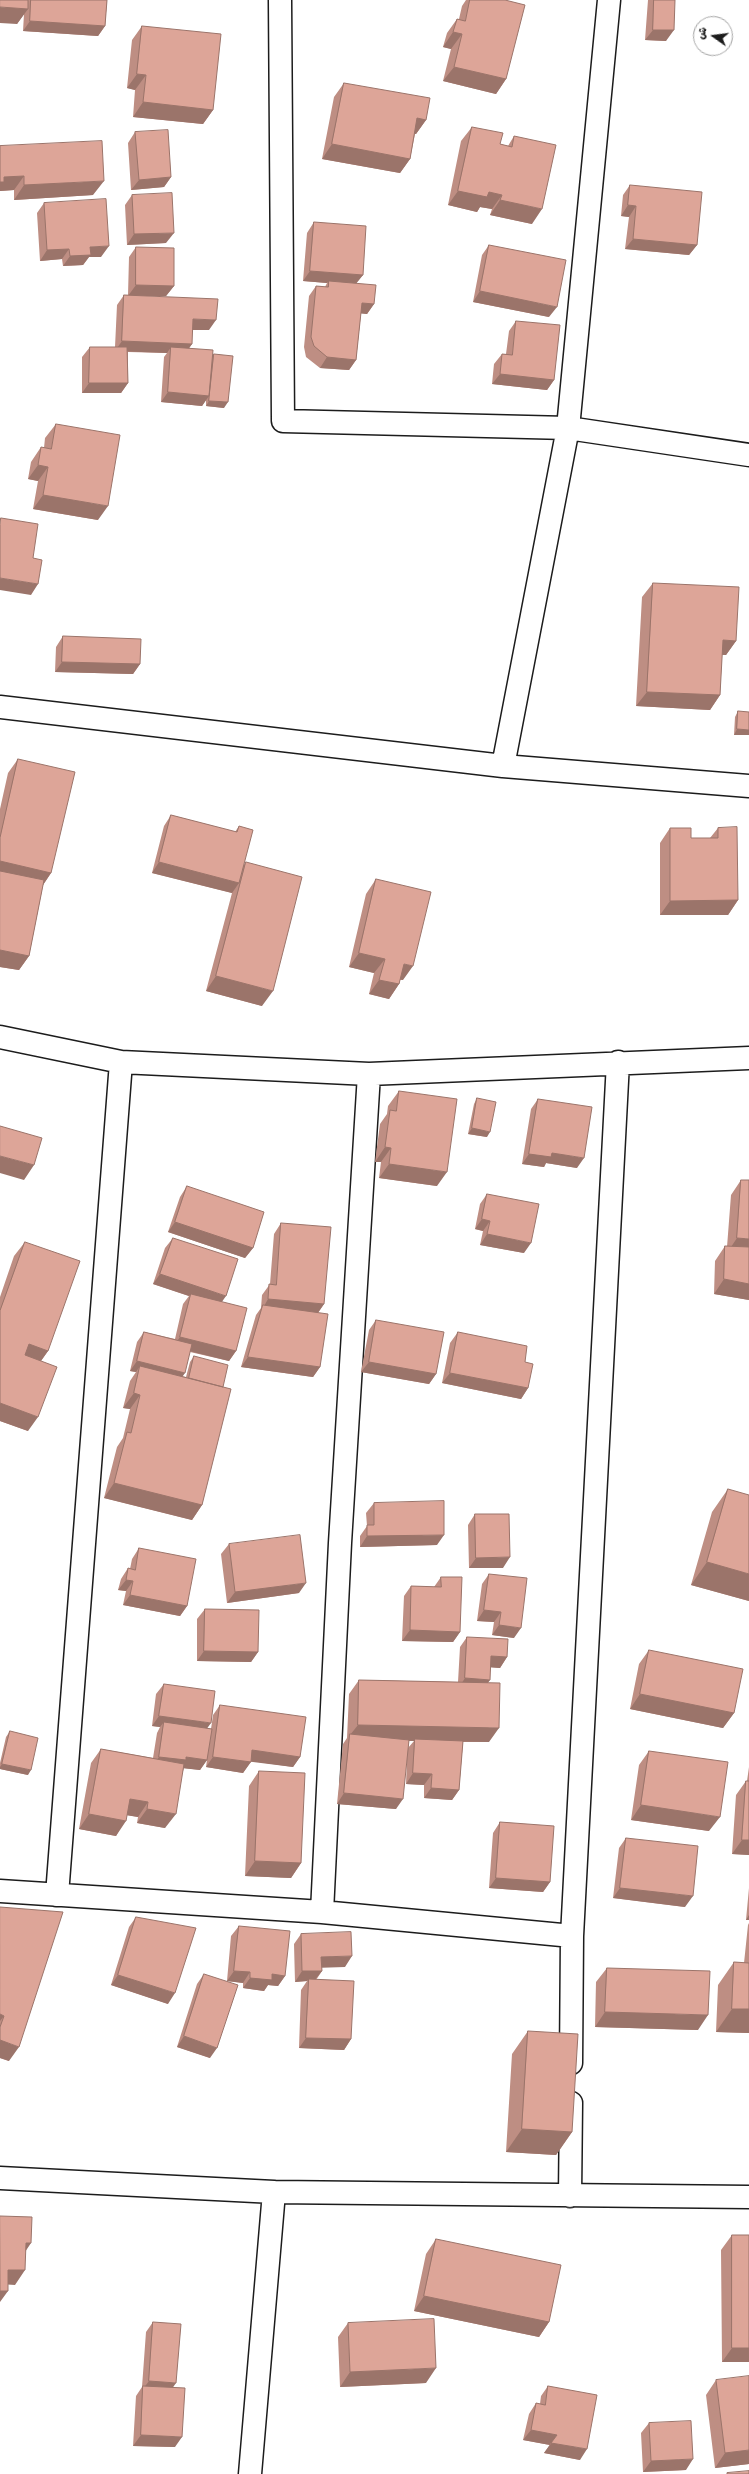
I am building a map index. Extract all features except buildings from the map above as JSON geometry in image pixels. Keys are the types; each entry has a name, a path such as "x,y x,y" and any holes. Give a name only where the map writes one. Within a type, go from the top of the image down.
{"street":[{"path":"280,0 283,421 568,428 749,455"},
{"path":"503,766 568,428 609,0"},
{"path":"0,707 503,766 749,786"},
{"path":"0,1037 121,1062 369,1074 618,1062 749,1058"},
{"path":"57,1895 121,1062"},
{"path":"570,2196 572,1936 618,1062"},
{"path":"322,1912 340,1543 369,1074"},
{"path":"0,1891 322,1912 572,1936"},
{"path":"0,2178 274,2192 749,2197"},
{"path":"250,2474 274,2192"}]}
